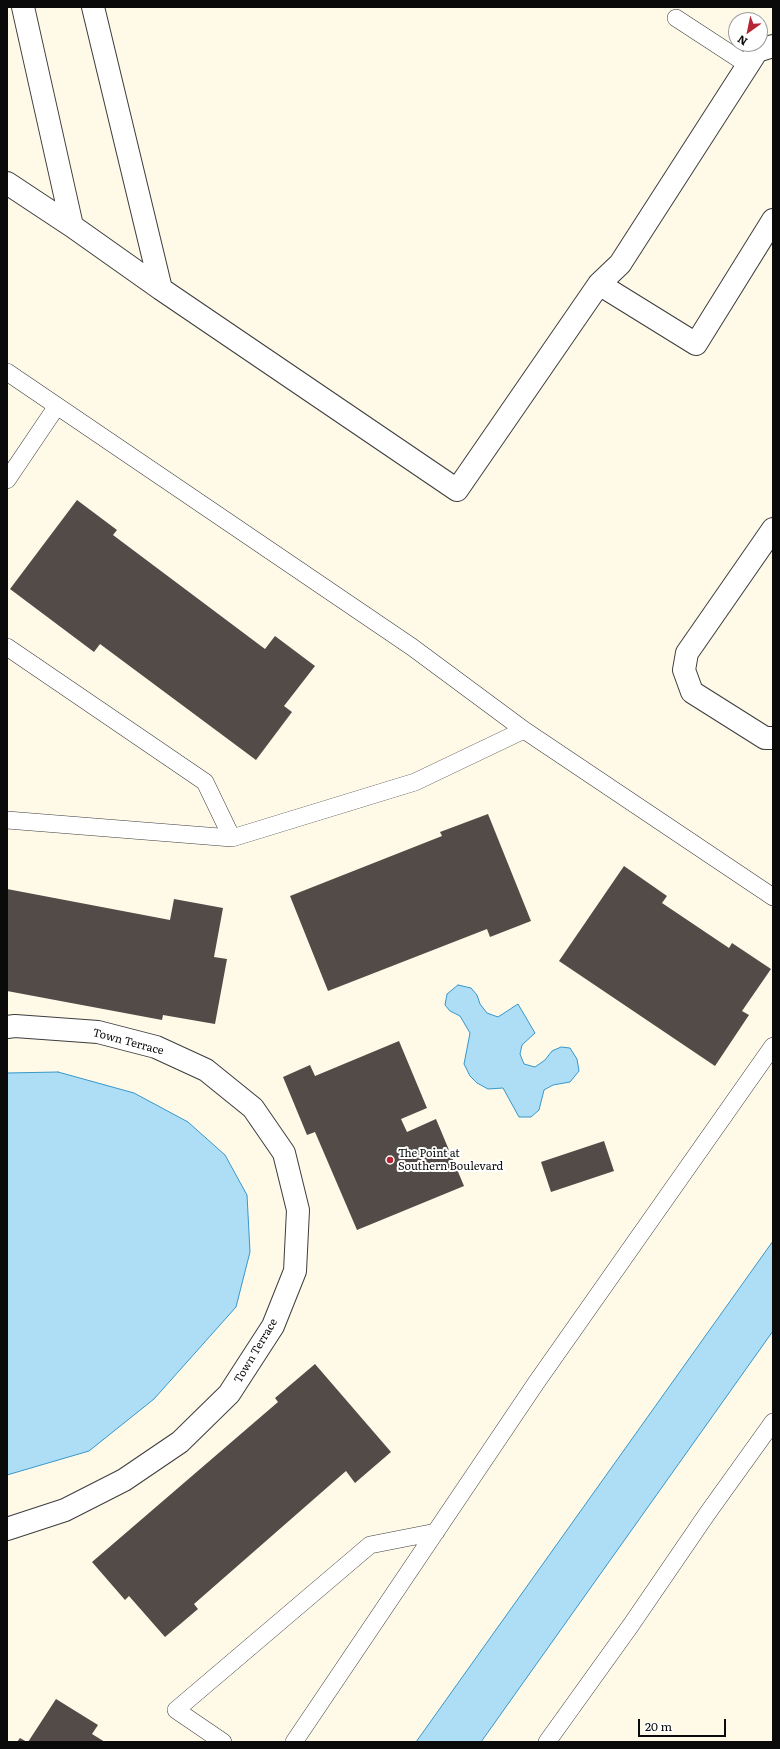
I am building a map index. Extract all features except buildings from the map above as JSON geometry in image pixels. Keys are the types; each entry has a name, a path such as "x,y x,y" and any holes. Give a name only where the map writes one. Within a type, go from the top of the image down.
{"street":[{"path":"23,7 72,226"},
{"path":"93,7 161,289"},
{"path":"7,183 457,490 599,284 620,264 757,51 773,46"},
{"path":"599,284 696,344 773,220"},
{"path":"773,529 688,653 684,670 692,692 764,738 773,738"},
{"name":"Town Terrace","path":"7,1027 15,1026 98,1032 156,1047 206,1070 253,1108 284,1153 298,1210 295,1271 273,1326 230,1394 180,1442 124,1480 65,1510 7,1529"}],"lane":[{"path":"676,18 748,65"},
{"path":"7,372 412,647 524,730 773,897"},
{"path":"7,480 57,406"},
{"path":"7,647 205,782 232,838"},
{"path":"7,820 232,838 415,782 524,730"},
{"path":"294,1742 540,1376 773,1046"},
{"path":"547,1742 632,1625 707,1514 773,1422"},
{"path":"223,1742 176,1710 370,1545 436,1532"}],"water":[{"path":"458,985 471,988 477,995 480,1004 487,1013 498,1017 518,1004 535,1033 522,1045 520,1054 524,1064 535,1067 545,1060 552,1051 561,1047 570,1048 577,1059 579,1071 570,1082 553,1085 544,1090 539,1110 531,1117 519,1117 503,1088 488,1089 477,1083 470,1076 464,1064 470,1033 460,1016 450,1011 445,1005 447,994"},
{"path":"58,1072 134,1093 188,1122 225,1155 247,1195 250,1252 236,1307 154,1399 89,1451 7,1475 7,1073"},
{"path":"773,1241 773,1331 481,1742 416,1742"}],"place":[{"name":"The Point at Southern Boulevard","path":"390,1160"}]}
